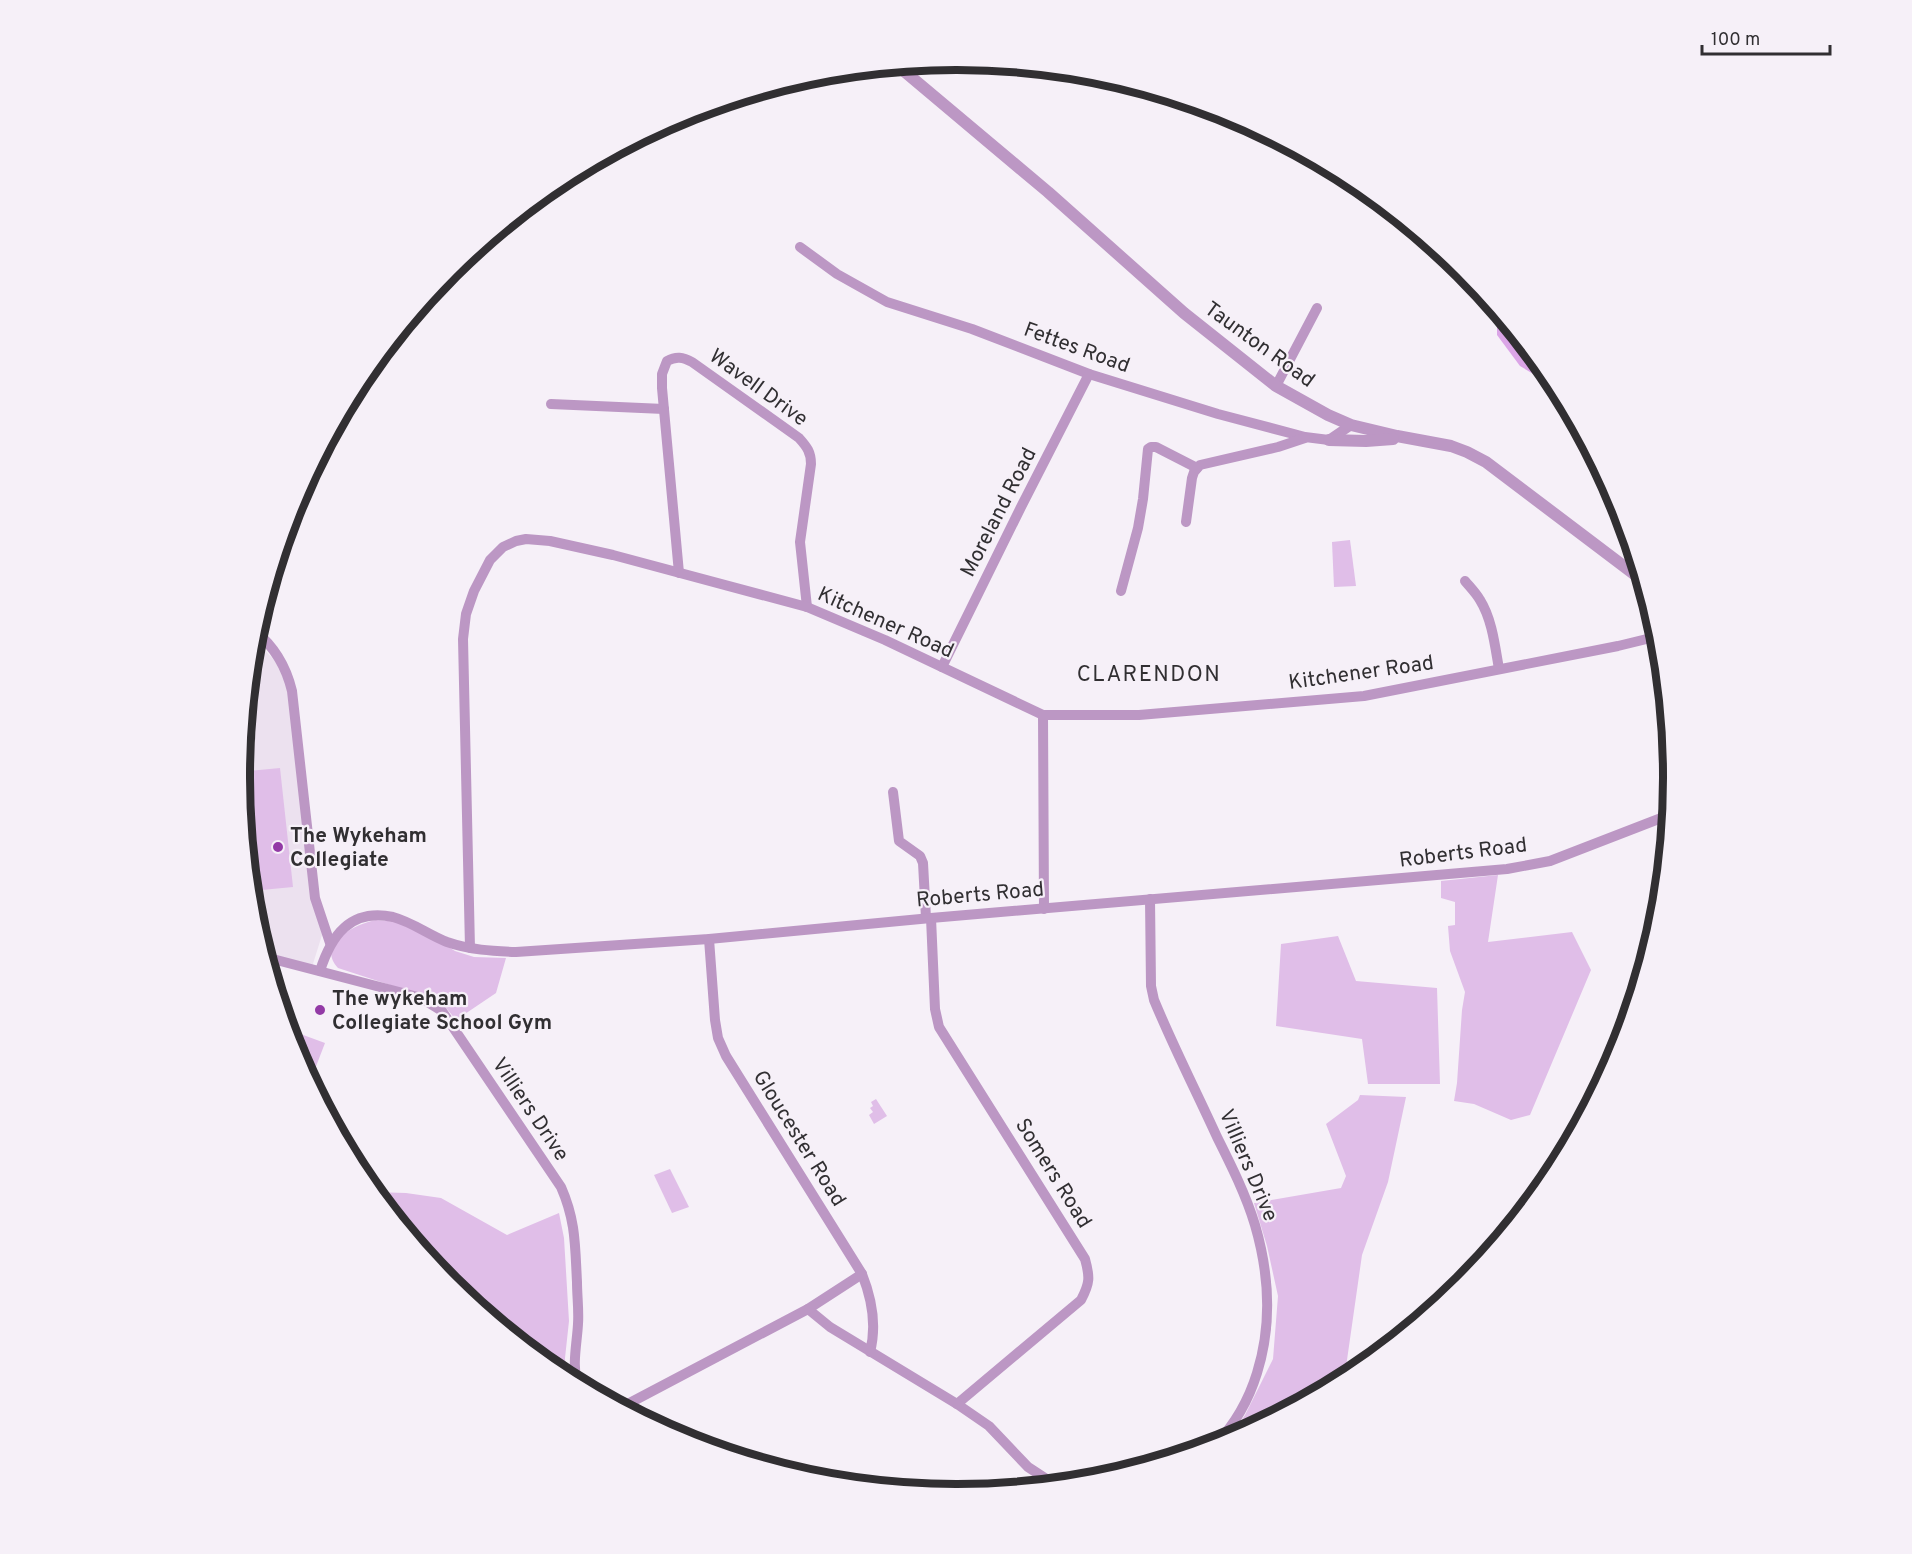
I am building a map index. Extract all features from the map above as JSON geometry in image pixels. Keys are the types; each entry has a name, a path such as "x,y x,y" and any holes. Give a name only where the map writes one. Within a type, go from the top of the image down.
{"street":[{"name":"Taunton Road","path":"906,72 1048,192 1184,313 1276,386 1351,425 1451,446 1467,452 1486,462 1632,572"},
{"name":"Fettes Road","path":"800,247 837,274 887,302 972,329 1089,374 1305,438 1329,440"},
{"path":"1276,386 1317,308"},
{"name":"Wavell Drive","path":"679,573 662,388 665,367 672,358 685,358 799,438 808,448 811,464 800,542 807,607"},
{"name":"Moreland Road","path":"942,667 1089,374"},
{"path":"550,404 664,409"},
{"path":"1329,440 1351,425"},
{"path":"1329,440 1366,441 1403,437"},
{"path":"1186,522 1192,478 1197,468 1206,463 1278,447 1305,438"},
{"path":"1121,591 1140,521 1148,449 1156,447 1197,468"},
{"name":"Kitchener Road","path":"470,948 463,639 466,614 474,591 490,560 503,547 516,541 550,541 613,555 807,607 885,640 1043,716 1139,715 1364,696 1649,638"},
{"path":"1465,581 1486,612 1499,669"},
{"path":"263,638 275,650 289,678 292,691 298,728 315,898 330,943"},
{"path":"1043,716 1044,909"},
{"name":"Somers Road","path":"893,792 899,841 920,856 923,863 935,1010 939,1027 1085,1259 1090,1274 1088,1288 1082,1300 957,1404"},
{"name":"Roberts Road","path":"320,971 330,943 341,929 361,919 382,916 419,927 446,941 481,951 516,952 710,939 928,918 1507,869 1550,861 1661,818"},
{"name":"Villiers Drive","path":"1150,899 1151,986 1154,1000 1238,1181 1255,1224 1264,1268 1268,1309 1263,1353 1250,1395 1229,1428"},
{"name":"Gloucester Road","path":"710,939 718,1038 726,1056 862,1274 872,1308 873,1340 870,1352"},
{"name":"Villiers Drive","path":"274,959 421,998 442,1011 561,1187 575,1230 579,1321 576,1372"},
{"path":"629,1403 808,1309 862,1274"},
{"path":"808,1309 830,1327 989,1426 1028,1467 1044,1477"}],"shaded area":[{"path":"1497,323 1538,377 1520,366 1497,335"},
{"path":"1350,540 1356,586 1334,587 1332,542"},
{"name":"The Wykeham Collegiate","path":"262,647 275,661 289,690 322,935 312,967 274,958 263,915 251,823 250,777 251,731"},
{"path":"280,768 293,887 259,890 251,823 250,771"},
{"path":"1498,875 1488,942 1572,932 1591,970 1530,1115 1511,1120 1474,1104 1454,1101 1465,992 1450,951 1448,926 1455,925 1455,902 1441,898 1441,881"},
{"path":"376,920 399,922 455,951 474,957 506,958 496,993 456,1020 436,1000 338,968 332,959 331,951 335,943 349,930"},
{"path":"1338,936 1356,981 1437,988 1440,1084 1368,1084 1362,1039 1276,1026 1281,944"},
{"path":"298,1033 325,1043 314,1071"},
{"path":"1360,1095 1406,1097 1388,1182 1362,1255 1346,1366 1309,1389 1239,1424 1273,1359 1278,1296 1267,1246 1254,1203 1341,1188 1346,1176 1326,1124 1358,1100"},
{"path":"876,1099 887,1116 874,1124 869,1115 873,1112 870,1108 873,1106 871,1102"},
{"path":"670,1169 689,1207 672,1213 654,1175"},
{"path":"385,1192 441,1198 507,1235 559,1213 564,1238 569,1321 565,1365 526,1338 456,1277 425,1243"}],"place":[{"name":"The Wykeham Collegiate","path":"278,847"},
{"name":"The wykeham Collegiate School Gym","path":"320,1010"}],"district":[{"name":"CLARENDON","path":"1149,673"}]}
